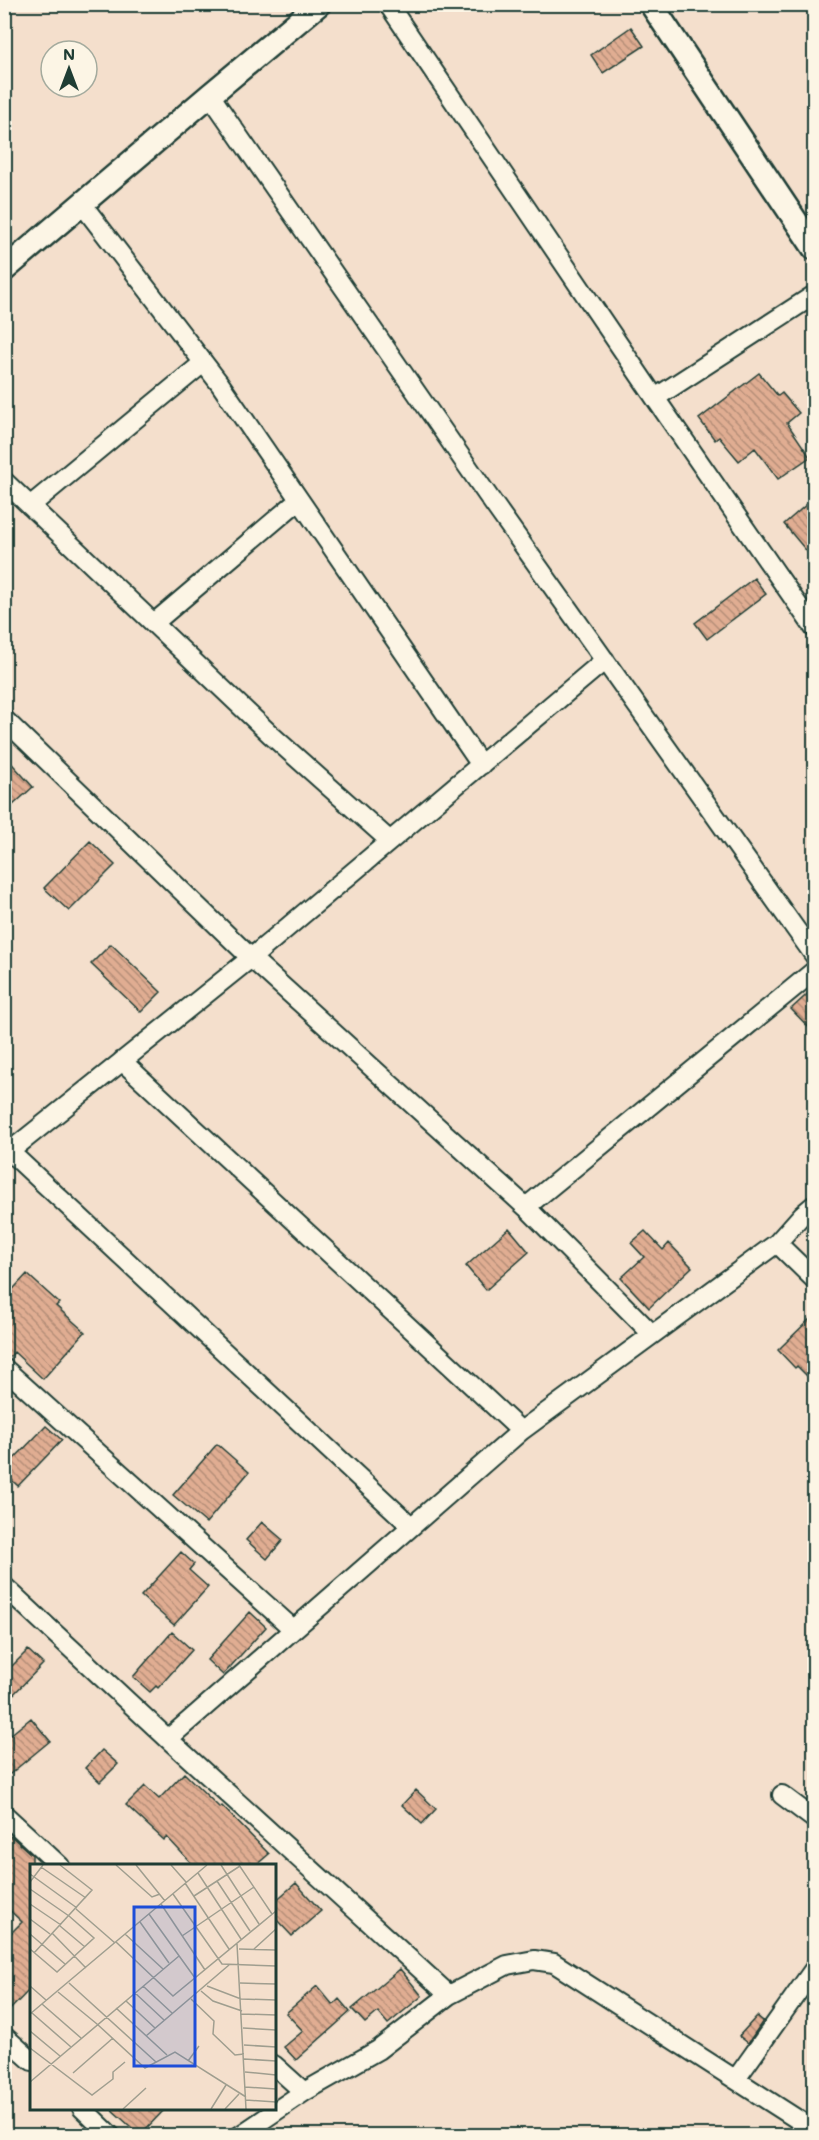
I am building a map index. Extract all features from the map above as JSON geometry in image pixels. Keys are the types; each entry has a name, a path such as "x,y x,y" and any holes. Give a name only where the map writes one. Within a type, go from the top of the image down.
{"street":[{"path":"4,270 319,4"},
{"path":"388,4 814,628"},
{"path":"651,4 814,248"},
{"path":"210,95 493,503 814,955"},
{"path":"82,204 203,363 481,765"},
{"path":"655,398 814,295"},
{"path":"30,506 203,363"},
{"path":"4,481 270,734 390,841"},
{"path":"154,623 299,500"},
{"path":"411,1526 7,1154 251,958 605,660"},
{"path":"4,719 251,958 526,1207 652,1334"},
{"path":"526,1207 814,970"},
{"path":"123,1061 521,1431"},
{"path":"168,1739 521,1431 777,1243 814,1205"},
{"path":"777,1243 814,1279"},
{"path":"4,1368 293,1629"},
{"path":"4,1586 449,1995"},
{"path":"782,1795 814,1819"},
{"path":"4,1814 58,1864"},
{"path":"239,2136 304,2092 378,2050 449,1995 507,1965 534,1960 554,1963 814,2130"},
{"path":"736,2079 814,1969"},
{"path":"4,2036 30,2059"},
{"path":"276,2067 304,2092"},
{"path":"83,2110 111,2136"}],"building":[{"path":"631,27 644,46 603,73 591,55"},
{"path":"759,373 778,396 782,393 799,413 787,423 810,457 778,479 755,448 739,461 719,437 715,440 699,419"},
{"path":"814,498 814,560 784,524"},
{"path":"754,578 766,594 707,639 695,623"},
{"path":"4,755 33,787 4,813"},
{"path":"90,841 115,865 69,911 44,888"},
{"path":"111,944 161,992 141,1012 91,964"},
{"path":"814,988 814,1033 791,1009"},
{"path":"509,1228 529,1252 486,1290 466,1266"},
{"path":"645,1231 663,1250 669,1243 692,1267 649,1308 621,1278 644,1257 631,1243"},
{"path":"27,1274 59,1303 56,1306 85,1332 43,1379 14,1352 9,1358 4,1357 4,1299"},
{"path":"814,1315 814,1383 778,1350"},
{"path":"46,1426 62,1440 18,1486 4,1473 4,1469"},
{"path":"217,1444 249,1472 206,1523 173,1495"},
{"path":"262,1522 283,1540 267,1559 246,1540"},
{"path":"181,1552 194,1564 189,1570 208,1587 174,1625 141,1596"},
{"path":"250,1612 266,1627 223,1675 207,1660"},
{"path":"172,1632 192,1650 158,1688 156,1686 150,1692 133,1677"},
{"path":"28,1650 43,1664 4,1704 4,1674"},
{"path":"31,1718 50,1741 4,1779 4,1740"},
{"path":"102,1750 118,1764 100,1782 85,1768"},
{"path":"184,1773 220,1808 222,1806 269,1854 257,1864 192,1864 167,1837 164,1840 126,1805 145,1786 159,1799"},
{"path":"416,1790 436,1809 422,1824 402,1805"},
{"path":"11,1836 32,1855 32,1864 30,1864 30,1989 4,2016 4,1940 22,1922 4,1905 4,1843"},
{"path":"296,1883 321,1911 292,1936 276,1919 276,1900"},
{"path":"400,1969 422,1996 388,2024 378,2012 365,2023 352,2009"},
{"path":"317,1986 333,2005 339,1999 350,2012 296,2060 284,2047 303,2031 286,2013"},
{"path":"757,2016 763,2021 748,2043 739,2036"},
{"path":"112,2110 164,2110 140,2135"}]}
